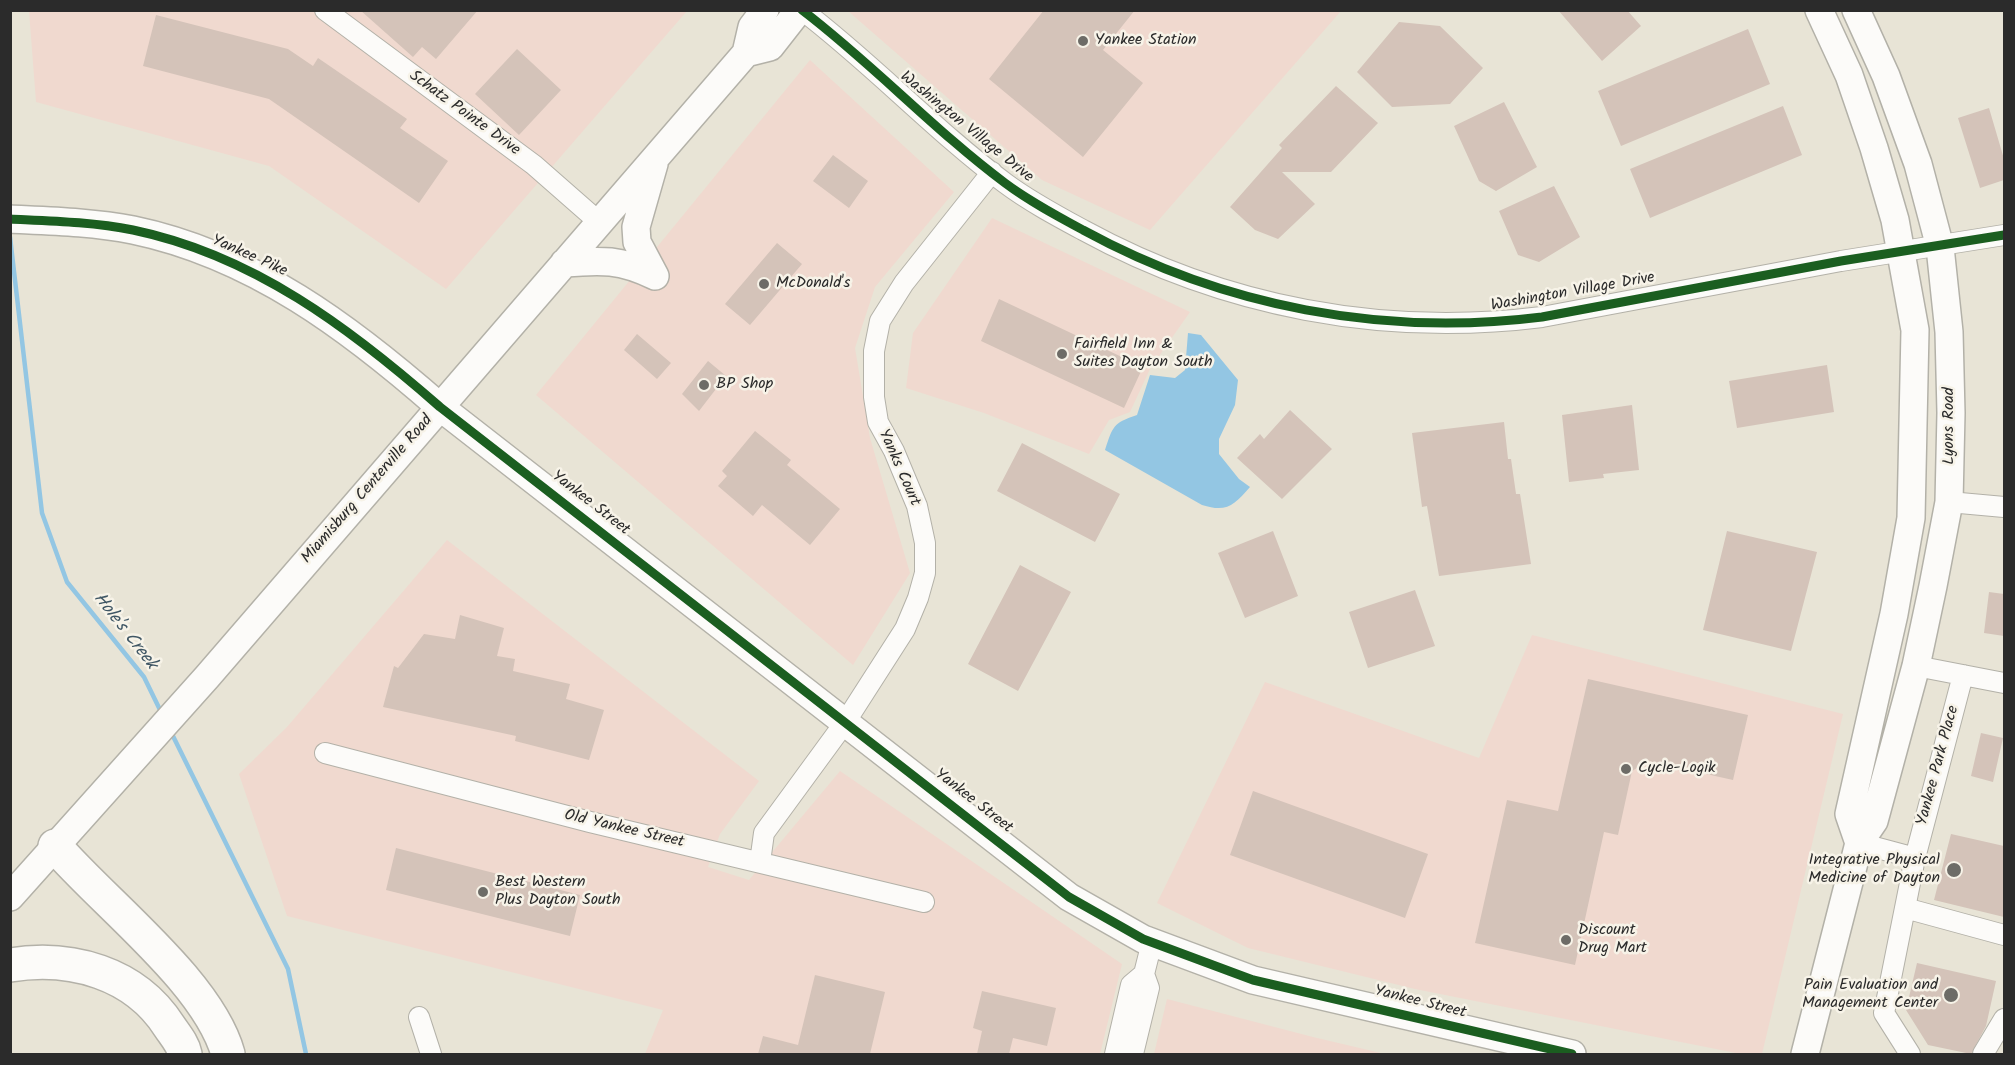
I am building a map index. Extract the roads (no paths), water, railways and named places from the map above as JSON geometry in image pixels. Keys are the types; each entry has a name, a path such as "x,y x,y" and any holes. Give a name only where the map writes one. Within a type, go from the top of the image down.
{"highway":[{"path":"55,846 81,876 179,973 213,1020 228,1054"},
{"path":"10,965 56,962 90,969 124,981 158,1009 185,1054"}],"main road":[{"name":"Miamisburg Centerville Road","path":"751,51 752,27 765,10"},
{"path":"751,51 778,10"},
{"name":"Miamisburg Centerville Road","path":"10,897 207,676 655,157 751,51 770,47 800,10"},
{"path":"1819,10 1849,75 1874,148 1895,220 1915,330 1911,518 1894,614 1849,814 1858,843"},
{"name":"Lyons Road","path":"1804,1054 1858,843 1874,821 1916,666 1949,502 1949,332 1940,247 1918,164 1886,76 1856,10"},
{"path":"564,263 609,260 633,265 655,276 637,242 636,227 655,157"},
{"name":"Yankee Pike","path":"10,219 102,225 172,241 246,268 320,311 387,360 440,407"},
{"name":"Yankee Street","path":"440,407 1069,897 1152,942 1253,980 1572,1054"}],"street":[{"name":"Schatz Pointe Drive","path":"325,10 534,165 599,222"},
{"name":"Washington Village Drive","path":"800,10 992,172 1059,217 1104,242 1201,283 1302,310 1405,324 1452,325 1542,317 1689,288 2004,235"},
{"name":"Yanks Court","path":"760,862 764,833 846,721 905,628 925,573 925,543 917,506 894,451 878,422 873,372 880,321 904,283 992,172"},
{"path":"1949,502 2004,507"},
{"path":"1916,666 2004,683"},
{"name":"Yankee Park Place","path":"1910,1054 1884,1013 1915,858 1963,675"},
{"name":"Old Yankee Street","path":"325,753 590,822 924,902"},
{"path":"1858,843 1915,858"},
{"path":"1905,908 2004,935"},
{"path":"1133,1054 1149,988 1144,974 1152,942"},
{"path":"1115,1054 1131,985 1144,974"},
{"path":"419,1017 431,1054"},
{"path":"1983,1054 2004,1019"}],"water":[{"path":"1188,333 1201,335 1238,380 1235,405 1219,439 1219,454 1239,479 1250,487 1239,499 1224,508 1202,505 1105,450 1115,426 1137,415 1150,375 1175,378 1185,370"}],"waterway":[{"name":"Hole's Creek","path":"10,237 42,513 67,582 144,677 162,714"},
{"name":"Hole's Creek","path":"171,732 288,969 306,1054"}],"place":[{"name":"Yankee Station","path":"1083,41"},
{"name":"McDonald's","path":"764,284"},
{"name":"Fairfield Inn & Suites Dayton South","path":"1062,354"},
{"name":"BP Shop","path":"704,385"},
{"name":"Cycle-Logik","path":"1626,769"},
{"name":"Integrative Physical Medicine of Dayton","path":"1954,870"},
{"name":"Best Western Plus Dayton South","path":"483,892"},
{"name":"Discount Drug Mart","path":"1566,940"},
{"name":"Pain Evaluation and Management Center","path":"1951,995"}]}
